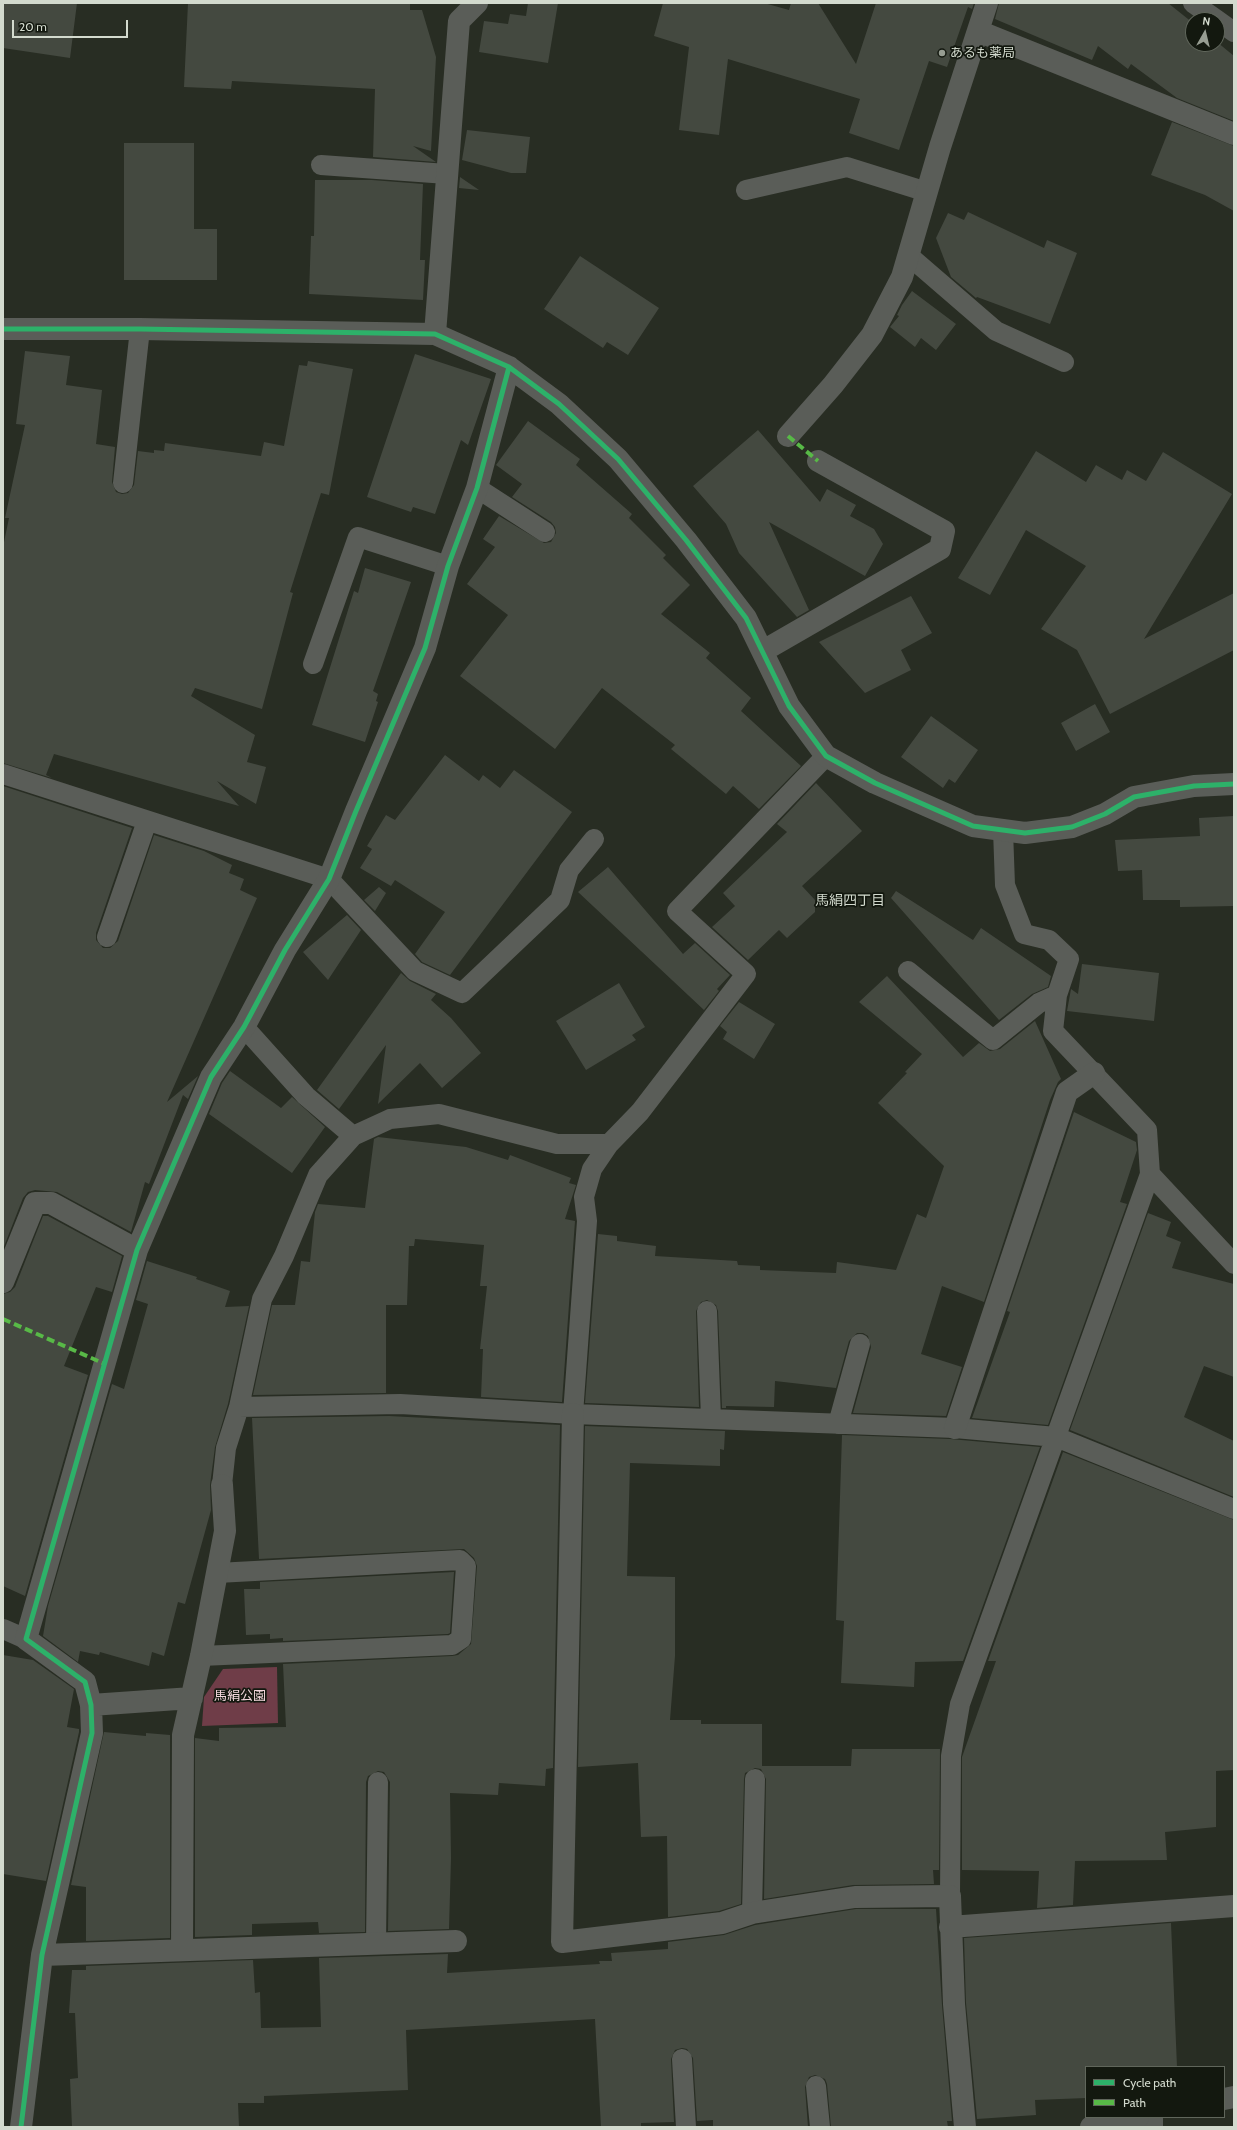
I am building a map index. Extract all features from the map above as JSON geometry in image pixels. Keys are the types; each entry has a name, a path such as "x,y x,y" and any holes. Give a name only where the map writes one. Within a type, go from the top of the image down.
{"street":[{"path":"436,334 459,21 477,3"},
{"path":"788,436 833,385 872,335 902,276 987,3"},
{"path":"978,31 1234,134"},
{"path":"3,329 140,329 436,334 509,367 559,404 618,459 686,540 746,618 789,706 826,756 875,783 973,826 1026,833 1072,827 1105,814 1134,797 1194,786 1234,784"},
{"path":"21,2127 42,1955 92,1734 91,1705 85,1682 26,1638 137,1250 211,1077 244,1027 285,950 329,879 425,648 448,566 477,488 509,367"},
{"path":"763,651 940,549 944,531 818,461"},
{"path":"955,1428 1067,1092 1094,1073"},
{"path":"3,1282 35,1202 51,1203 137,1250"},
{"path":"573,1414 562,1942 722,1923 752,1913 855,1897 950,1896 954,2004 966,2127"},
{"path":"182,1950 183,1735 201,1656 225,1531 222,1485"},
{"path":"91,1705 192,1698"},
{"path":"950,1927 1234,1906"},
{"path":"42,1955 456,1941"},
{"path":"1091,2127 1133,2118"}],"lane":[{"path":"1193,3 1206,12"},
{"path":"1225,26 1234,32"},
{"path":"321,165 447,174"},
{"path":"746,190 847,167 927,192"},
{"path":"908,255 996,331 1064,362"},
{"path":"123,483 140,329"},
{"path":"477,488 545,532"},
{"path":"313,664 358,536 448,566"},
{"path":"573,1414 587,1221 584,1197 592,1169 609,1144 640,1112 746,974 677,911 826,756"},
{"path":"3,774 329,879 415,971 462,993 560,900 569,870 594,839"},
{"path":"107,936 147,821"},
{"path":"950,1896 952,1756 960,1704 1150,1174 1147,1130 1053,1030 1057,995 1069,959 1049,940 1024,934 1005,885 1003,830"},
{"path":"908,970 993,1040 1039,1003 1057,995"},
{"path":"244,1027 306,1096 353,1136"},
{"path":"222,1485 226,1448 238,1407 262,1299 284,1256 318,1175 353,1136 390,1119 439,1114 557,1144 609,1144"},
{"path":"1150,1174 1234,1264"},
{"path":"707,1311 711,1419"},
{"path":"838,1424 860,1344"},
{"path":"238,1407 400,1404 573,1414 955,1428 1056,1437 1234,1509"},
{"path":"201,1656 452,1644 461,1638 466,1566 460,1560 217,1573"},
{"path":"3,1630 26,1638"},
{"path":"752,1913 754,1779"},
{"path":"376,1944 378,1782"},
{"path":"682,2060 686,2127"},
{"path":"816,2086 820,2127"}],"green space":[{"name":"馬絹公園","path":"277,1667 278,1723 202,1726 204,1697 223,1669"}],"building":[{"path":"3,3 77,3 70,58 3,48"},
{"path":"188,3 410,3 410,10 422,10 436,57 431,151 413,146 436,162 373,157 375,89 232,81 231,89 184,87"},
{"path":"528,3 558,3 548,63 479,52 484,21 508,24 510,14 526,16"},
{"path":"663,3 764,3 789,10 791,3 818,3 856,64 876,3 974,3 972,9 968,7 947,67 929,61 899,150 849,133 860,99 728,59 719,135 679,130 689,47 654,36"},
{"path":"999,3 1168,3 1185,17 1185,52 1225,52 1225,49 1234,56 1234,121 1177,98 1131,64 1128,69 1098,46 1092,60 995,19"},
{"path":"1172,122 1234,146 1234,211 1205,195 1151,175"},
{"path":"467,130 530,137 526,173 511,173 462,160"},
{"path":"124,143 194,143 194,229 217,229 217,280 124,280"},
{"path":"460,177 479,190 459,188"},
{"path":"315,180 372,180 423,184 420,260 425,260 423,300 309,294 311,236 314,236"},
{"path":"968,212 1044,248 1047,240 1077,253 1050,324 977,297 976,298 951,277 936,238 948,213 964,220"},
{"path":"580,256 659,308 628,355 607,342 603,348 544,309"},
{"path":"912,291 956,324 936,350 921,338 915,347 890,327 899,316 897,315 902,305"},
{"path":"25,351 70,356 66,385 102,390 96,444 115,447 112,482 116,492 122,494 128,493 134,485 138,451 154,453 154,450 164,451 165,443 261,456 264,442 284,446 299,365 307,366 308,361 353,369 329,495 321,493 290,592 293,593 262,709 195,688 191,696 255,735 247,762 266,767 256,804 217,781 239,806 54,754 46,775 52,778 3,763 3,547 9,518 5,518 25,425 16,424"},
{"path":"415,354 491,379 468,445 461,440 435,514 413,507 411,512 367,497"},
{"path":"528,421 580,459 576,465 632,514 629,518 666,555 663,558 690,585 661,614 710,653 706,658 751,698 741,711 801,766 759,809 733,786 726,794 671,749 675,745 602,688 555,749 460,676 508,615 467,584 495,547 483,539 499,516 544,543 551,542 556,533 555,527 551,522 512,497 522,484 496,465"},
{"path":"758,430 820,502 827,489 856,505 850,516 874,529 883,544 865,576 769,522 809,610 797,617 739,553 726,524 693,486"},
{"path":"1036,451 1086,482 1096,465 1122,480 1127,470 1146,481 1163,452 1232,494 1144,639 1234,593 1234,650 1110,714 1077,650 1041,629 1086,566 1026,530 990,595 958,578"},
{"path":"365,568 411,582 373,691 378,694 376,701 378,702 365,742 312,725 354,591 358,593"},
{"path":"911,596 932,633 901,650 911,670 865,693 819,642"},
{"path":"1095,704 1110,732 1076,751 1061,723"},
{"path":"931,716 978,750 955,783 949,779 943,788 901,757"},
{"path":"445,755 479,781 483,775 500,788 514,770 572,812 450,975 422,962 415,954 445,912 395,880 391,886 360,868 372,849 367,846 386,815 395,820"},
{"path":"816,783 862,831 802,886 815,900 815,912 787,938 779,930 748,960 712,927 735,906 723,893 787,832 777,824"},
{"path":"3,786 132,828 96,933 96,940 103,948 110,948 118,941 154,835 204,851 232,865 229,873 244,879 240,890 257,898 167,1102 198,1076 188,1099 183,1095 149,1184 145,1182 131,1232 57,1192 35,1190 28,1192 23,1198 3,1249"},
{"path":"1234,816 1234,906 1180,907 1180,900 1143,900 1142,870 1118,871 1115,840 1200,836 1199,818"},
{"path":"608,867 683,954 695,943 730,975 717,989 719,991 704,1010 578,892"},
{"path":"379,887 386,893 375,911 364,900"},
{"path":"896,891 973,940 981,928 1051,976 1048,987 1032,994 999,1020 891,898"},
{"path":"347,915 361,930 328,980 303,952"},
{"path":"1082,964 1159,973 1154,1021 1067,1011 1071,989 1078,994"},
{"path":"401,973 410,981 436,994 431,1000 451,1018 481,1053 442,1088 420,1063 378,1104 386,1045 339,1109 317,1090"},
{"path":"887,976 963,1057 979,1043 990,1051 1000,1049 1035,1021 1061,1079 1058,1082 1050,1100 984,1302 942,1286 921,1354 962,1367 946,1416 853,1413 871,1347 868,1336 863,1333 857,1333 849,1341 836,1388 775,1381 774,1407 726,1406 726,1408 722,1408 718,1311 716,1305 707,1300 701,1302 696,1311 699,1407 585,1403 598,1234 617,1236 617,1241 656,1246 655,1256 737,1261 738,1265 760,1266 760,1270 836,1273 837,1262 896,1270 917,1214 926,1218 944,1166 878,1103 907,1073 905,1072 922,1054 859,1002"},
{"path":"619,983 645,1027 632,1035 636,1040 586,1070 556,1021"},
{"path":"739,1002 775,1024 754,1059 723,1039 727,1032 720,1026"},
{"path":"230,1071 281,1108 292,1097 325,1127 292,1173 209,1114 222,1083"},
{"path":"1074,1112 1136,1142 1137,1150 1120,1202 1127,1204 1048,1425 972,1418 1010,1312 1007,1311"},
{"path":"378,1137 466,1147 508,1160 510,1155 571,1178 569,1183 576,1185 565,1219 575,1221 562,1402 481,1397 483,1349 480,1349 487,1286 480,1286 484,1245 415,1239 414,1246 409,1246 407,1305 386,1305 386,1393 253,1395 272,1305 295,1305 301,1261 310,1262 315,1212 318,1204 365,1208 374,1139"},
{"path":"1148,1213 1171,1222 1166,1236 1181,1242 1172,1268 1234,1284 1234,1377 1204,1366 1184,1417 1234,1441 1234,1497 1070,1430"},
{"path":"43,1216 48,1216 122,1256 112,1292 96,1287 64,1366 88,1375 25,1596 3,1586 3,1294 10,1292 15,1287"},
{"path":"147,1261 197,1277 196,1279 230,1291 225,1307 249,1306 228,1404 215,1447 210,1485 211,1510 185,1604 178,1602 164,1656 152,1652 149,1666 100,1652 99,1655 80,1651 78,1662 43,1636 48,1606 112,1384 124,1389 148,1304 136,1300"},
{"path":"389,1416 560,1425 553,1768 546,1769 545,1786 499,1783 498,1795 450,1793 451,1858 449,1929 388,1931 390,1782 384,1772 378,1771 368,1776 366,1782 365,1932 319,1933 318,1922 252,1924 252,1935 195,1937 195,1738 219,1741 219,1728 286,1727 283,1664 452,1656 458,1655 471,1644 477,1566 474,1558 464,1549 259,1559 252,1418"},
{"path":"585,1426 725,1431 724,1450 720,1449 720,1466 630,1463 627,1576 675,1577 675,1656 670,1720 701,1720 701,1724 762,1724 762,1766 851,1766 852,1749 940,1749 939,1870 933,1870 934,1884 853,1885 764,1899 766,1779 761,1769 755,1768 745,1773 744,1779 741,1904 719,1911 668,1917 667,1836 641,1837 638,1763 578,1767"},
{"path":"842,1435 950,1439 1040,1447 963,1661 915,1662 914,1687 841,1683 844,1621 836,1620"},
{"path":"1063,1452 1234,1520 1234,1770 1216,1771 1216,1827 1165,1832 1167,1860 1075,1861 1073,1905 1037,1908 1039,1871 962,1870 962,1757 996,1661 988,1661"},
{"path":"454,1572 450,1633 448,1634 283,1641 283,1638 270,1639 270,1634 246,1635 244,1589 260,1589 260,1582"},
{"path":"3,1655 33,1660 74,1689 67,1727 79,1729 79,1732 46,1881 3,1874"},
{"path":"104,1732 146,1736 146,1733 170,1735 170,1938 86,1941 86,1887 71,1885"},
{"path":"856,1909 936,1909 942,2005 952,2121 947,2121 948,2127 831,2127 827,2084 825,2079 815,2075 809,2077 805,2087 808,2127 713,2127 713,2120 697,2121 693,2058 687,2049 682,2048 675,2050 671,2059 674,2122 641,2123 641,2127 601,2127 595,2019 406,2030 408,2090 264,2096 264,2103 238,2103 239,2127 72,2127 70,2079 78,2078 75,2013 69,2013 72,1970 86,1970 86,1966 253,1960 255,1993 260,1992 261,2028 321,2027 319,1958 448,1954 447,1973 600,1964 599,1961 612,1961 611,1953 668,1949 668,1942 724,1935 755,1925"},
{"path":"1171,1923 1177,2066 1085,2066 1085,2098 1035,2100 1036,2115 977,2119 966,2003 964,1938"}],"marked path":[{"path":"788,436 818,461"},
{"path":"3,1319 105,1364"}],"cycle path":[{"path":"3,329 140,329 435,334 509,367 559,404 618,459 686,540 746,618 789,706 826,756 875,783 973,826 1025,833 1072,827 1105,814 1134,797 1194,786 1234,784"},
{"path":"21,2127 42,1955 92,1733 91,1705 85,1682 26,1639 137,1250 211,1077 244,1027 285,950 329,879 425,648 448,566 477,488 509,367"}],"place":[{"name":"あるも薬局","path":"942,53"}],"district":[{"name":"馬絹四丁目","path":"850,901"}]}
